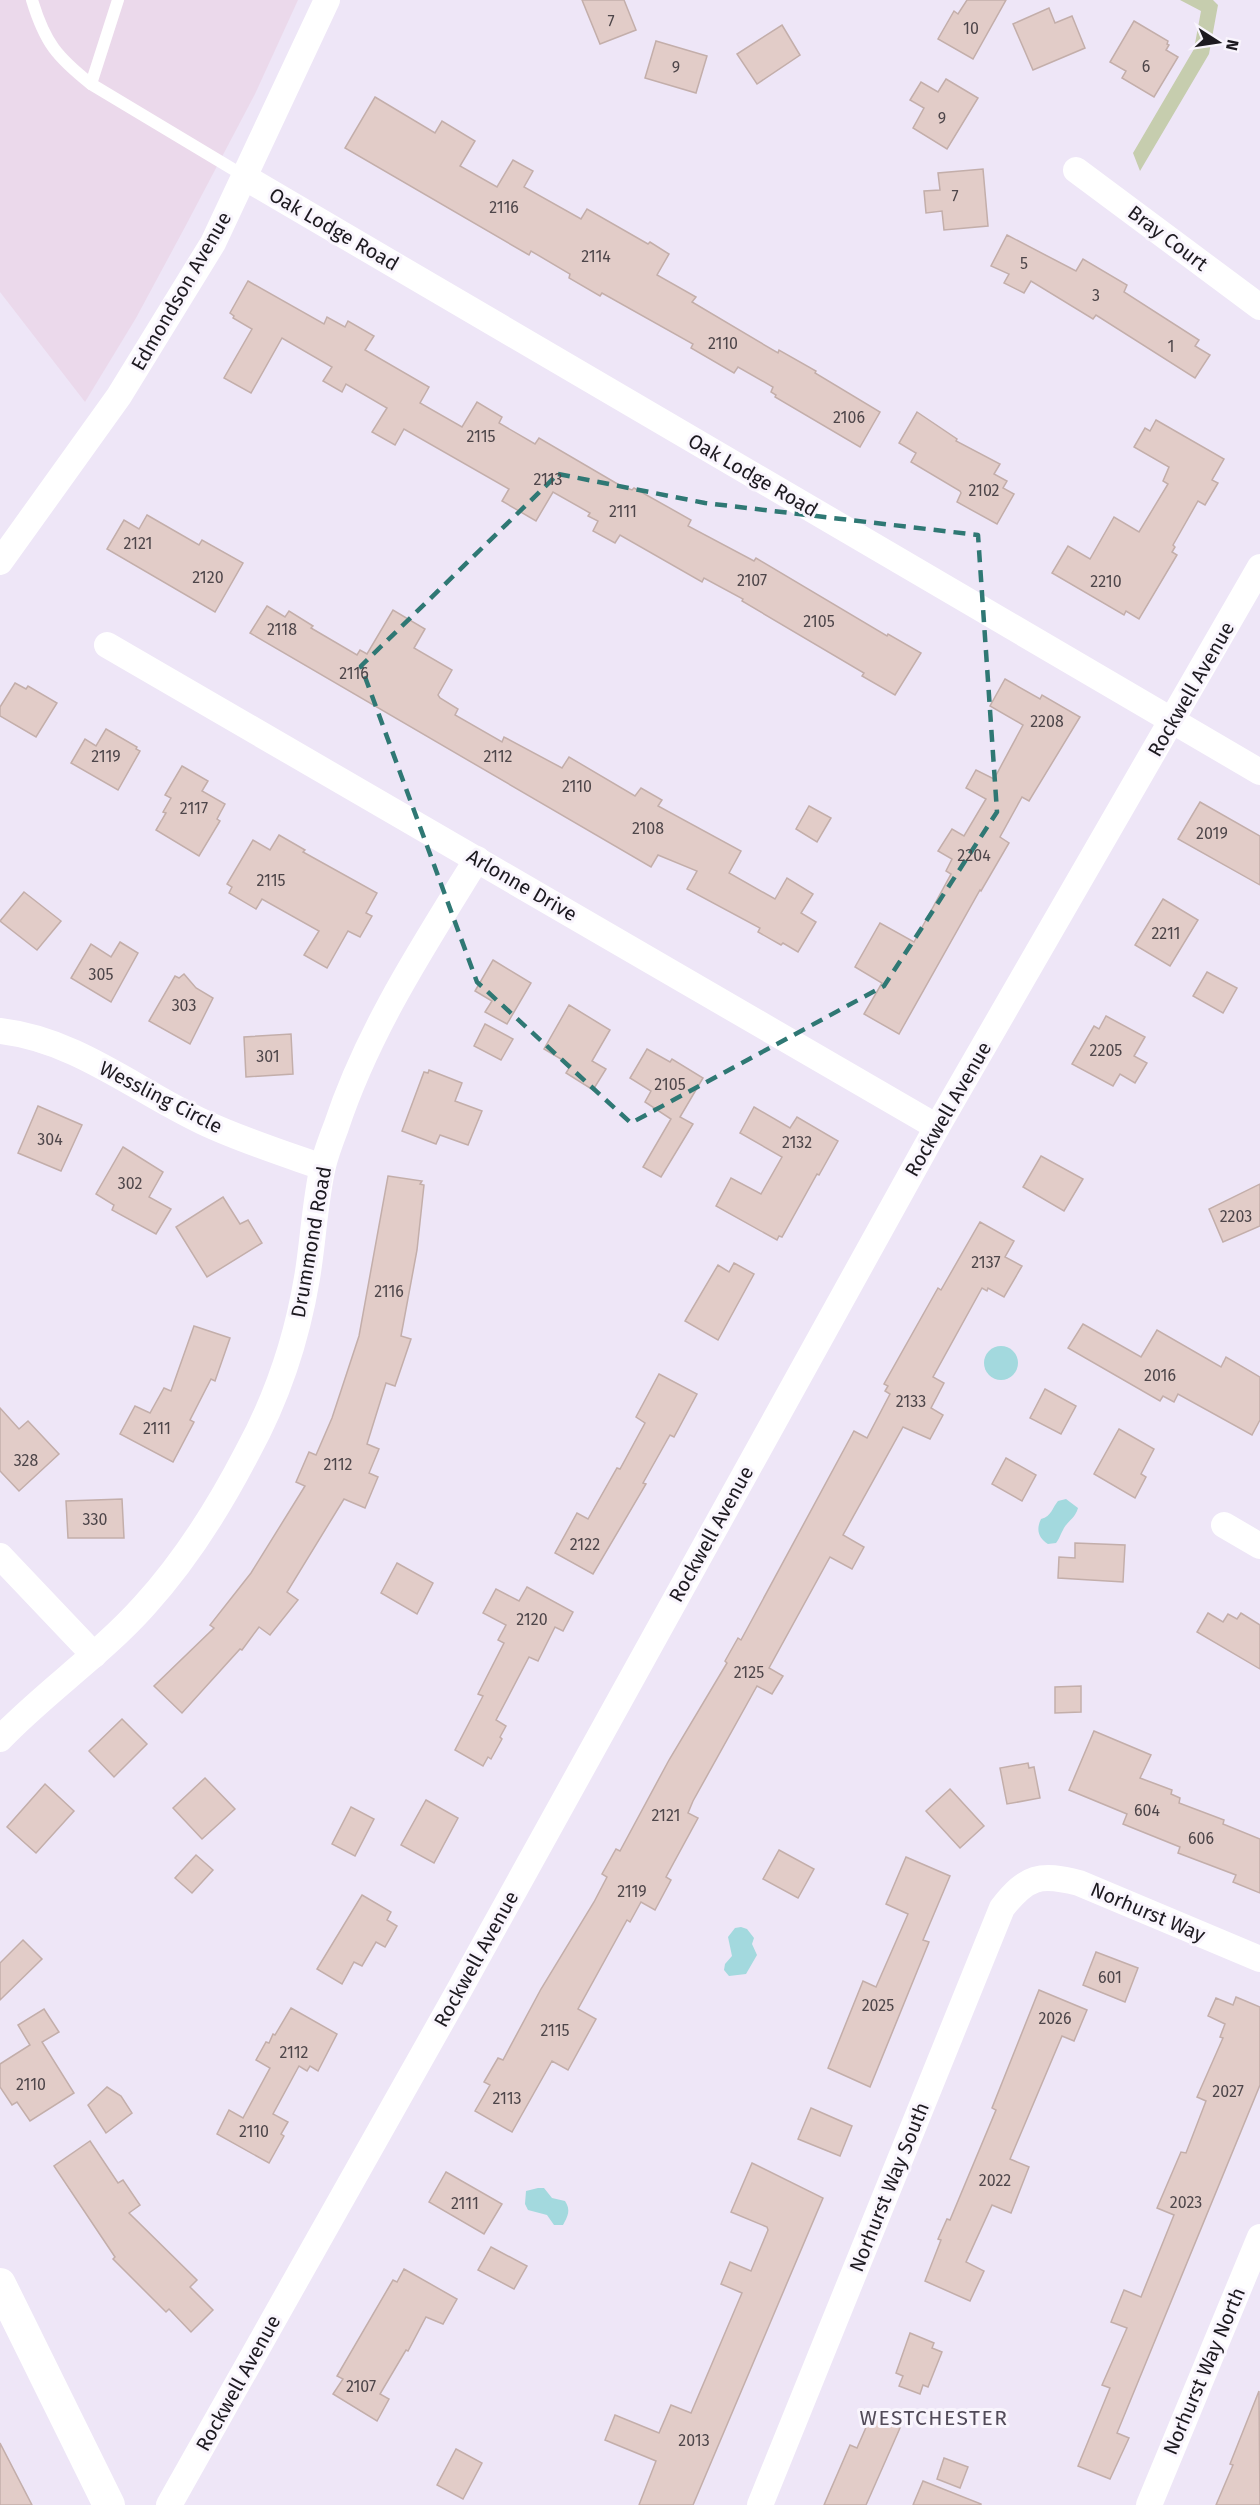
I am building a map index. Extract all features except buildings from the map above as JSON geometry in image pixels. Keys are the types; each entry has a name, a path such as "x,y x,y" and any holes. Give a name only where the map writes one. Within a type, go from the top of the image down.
{"street":[{"name":"Edmondson Avenue","path":"0,562 119,396 165,325 213,243 246,178 327,0"},
{"name":"Bray Court","path":"1076,170 1260,307"},
{"name":"Oak Lodge Road","path":"246,178 1260,772"},
{"name":"Rockwell Avenue","path":"169,2505 462,1983 937,1127 1260,567"},
{"name":"Arlonne Drive","path":"107,645 937,1127"},
{"name":"Drummond Road","path":"0,1739 94,1655 143,1607 179,1564 216,1508 249,1451 274,1394 292,1341 307,1281 322,1167 345,1098 370,1041 399,986 477,859"},
{"name":"Wessling Circle","path":"0,1031 66,1047 202,1122 322,1167"},
{"path":"1224,1525 1260,1546"},
{"path":"0,1556 94,1655"},
{"name":"Norhurst Way","path":"1033,1879 1054,1877 1079,1883 1260,1959"},
{"name":"Norhurst Way South","path":"760,2505 1002,1908 1017,1889 1033,1879"},
{"name":"Norhurst Way North","path":"1149,2505 1260,2237"},
{"path":"0,2284 109,2505"}],"lane":[{"path":"32,0 49,44 68,65 91,84 246,178"},
{"path":"91,84 118,0"}],"highlighted area":[{"path":"558,474 705,503 978,535 997,812 884,986 631,1123 477,982 361,666"}],"shaded area":[{"path":"0,0 298,0 255,94 185,227 136,318 85,402 0,292"},
{"path":"1180,0 1213,0 1218,5 1209,54 1140,171 1133,153 1194,49 1201,11"},
{"path":"1001,1346 1013,1351 1018,1363 1013,1375 1001,1380 989,1375 984,1363 989,1351"},
{"path":"1066,1499 1078,1508 1077,1512 1056,1543 1048,1544 1040,1536 1039,1523 1041,1519 1050,1514 1058,1501"},
{"path":"735,1928 747,1929 754,1938 752,1944 757,1955 746,1974 729,1976 724,1970 725,1964 732,1956 728,1937"},
{"path":"544,2188 552,2198 565,2201 568,2213 563,2225 554,2225 547,2215 528,2210 525,2204 526,2191"}],"district":[{"name":"WESTCHESTER","path":"934,2418"}]}
